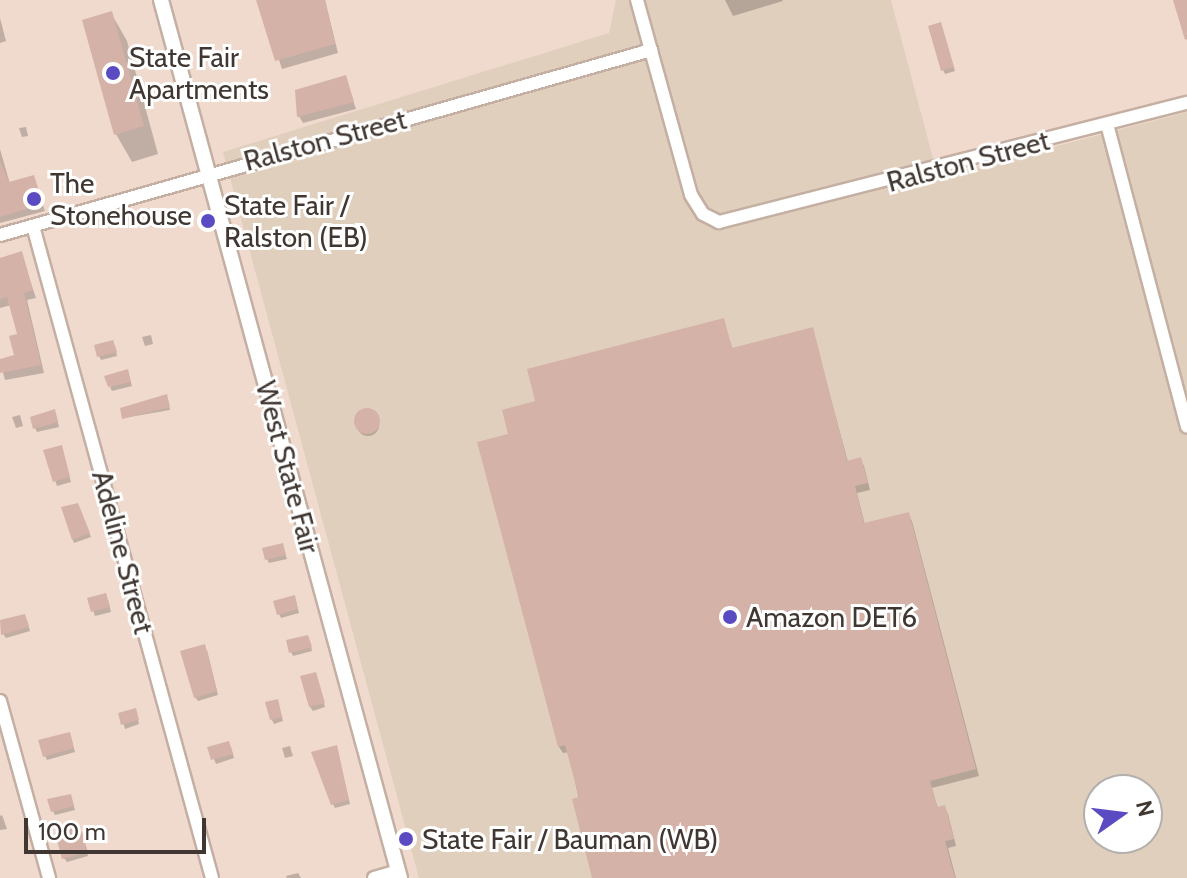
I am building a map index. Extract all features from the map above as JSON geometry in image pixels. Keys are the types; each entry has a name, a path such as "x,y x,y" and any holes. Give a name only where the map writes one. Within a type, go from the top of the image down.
{"street":[{"name":"West State Fair","path":"161,0 399,875"},
{"name":"Ralston Street","path":"637,0 697,207 719,222 750,218 1187,103"},
{"name":"Ralston Street","path":"0,235 209,172 651,50"},
{"path":"1107,124 1187,427"},
{"name":"Adeline Street","path":"33,226 212,878"},
{"path":"0,701 49,878"},
{"path":"374,878 399,875"}],"shaded area":[{"path":"616,0 891,0 938,177 1187,112 1187,878 419,878 223,152 609,33"}],"building":[{"path":"256,0 325,0 335,44 275,61"},
{"path":"1173,0 1187,0 1185,40"},
{"name":"State Fair Apartments","path":"112,11 144,126 114,135 82,20"},
{"path":"941,22 954,67 941,71 928,26"},
{"path":"346,75 354,102 297,117 295,90"},
{"path":"0,161 9,182 34,175 43,204 0,217"},
{"path":"22,251 33,290 24,293 41,365 0,373 0,359 14,355 9,336 17,334 7,297 0,299 0,258"},
{"name":"Amazon DET6","path":"724,318 732,348 813,327 847,461 861,457 868,483 855,486 864,523 909,512 976,769 930,781 937,807 945,805 954,839 945,841 955,878 592,878 572,799 579,797 565,745 558,747 477,442 508,434 502,410 535,401 527,369"},
{"path":"113,340 117,352 97,357 94,345"},
{"path":"128,369 131,382 108,387 104,376"},
{"path":"167,394 170,407 122,419 120,408"},
{"path":"367,408 376,412 380,421 376,430 367,434 358,430 354,421 358,412"},
{"path":"55,409 58,422 33,429 30,417"},
{"path":"62,445 70,477 53,482 43,450"},
{"path":"78,503 90,533 72,540 61,507"},
{"path":"283,543 286,555 265,560 262,548"},
{"path":"106,593 110,607 91,612 87,598"},
{"path":"295,595 298,609 277,615 273,601"},
{"path":"25,614 29,627 1,635 0,620"},
{"path":"308,635 312,647 289,653 286,640"},
{"path":"205,644 217,691 194,698 180,651"},
{"path":"316,672 325,703 309,707 300,676"},
{"path":"278,699 282,717 270,720 265,702"},
{"path":"136,708 139,720 121,725 118,713"},
{"path":"70,732 74,748 43,757 38,740"},
{"path":"229,741 233,754 211,760 207,747"},
{"path":"337,745 349,800 331,805 311,752"},
{"path":"71,794 74,806 51,812 47,799"},
{"path":"80,826 88,852 62,859 55,833"}],"place":[{"name":"State Fair Apartments","path":"113,73"},
{"name":"The Stonehouse","path":"34,199"},
{"name":"State Fair / Ralston (EB)","path":"208,221"},
{"name":"Amazon DET6","path":"730,617"},
{"name":"State Fair / Bauman (WB)","path":"406,839"}]}
